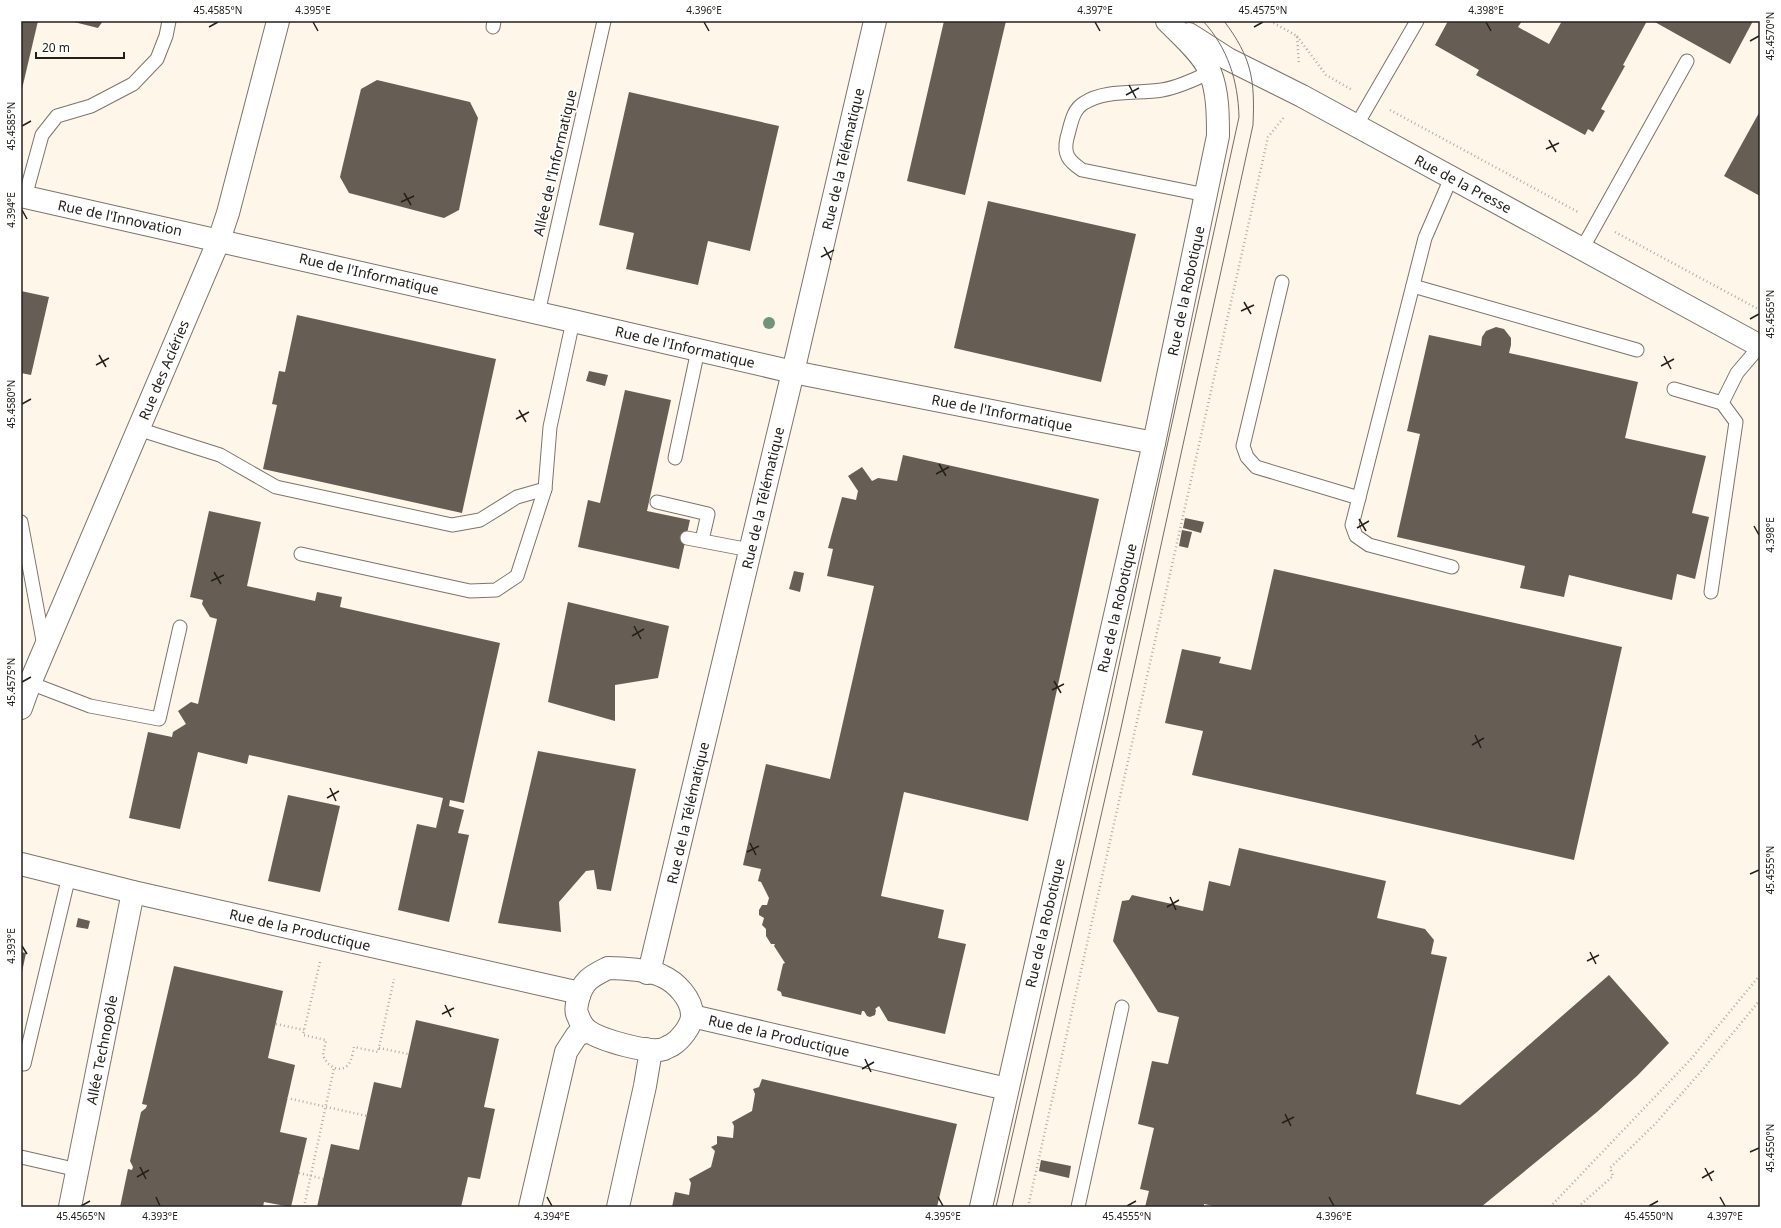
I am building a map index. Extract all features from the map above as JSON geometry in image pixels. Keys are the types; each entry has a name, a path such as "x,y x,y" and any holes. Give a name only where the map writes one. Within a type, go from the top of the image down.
{"street":[{"name":"Rue des Aciéries","path":"21,708 30,683 219,240 228,213 278,21"},
{"name":"Rue de la Télématique","path":"647,973 651,964 793,372 875,21"},
{"name":"Rue de la Robotique","path":"981,1207 1154,444 1218,136 1217,103 1210,72 1192,47 1167,21"},
{"name":"Rue de la Presse","path":"1167,21 1228,59 1302,96 1760,346"},
{"name":"Rue de l'Innovation","path":"23,197 219,240"},
{"name":"Rue de l'Informatique","path":"219,240 573,320 793,372 1154,444"},
{"name":"Rue de la Productique","path":"21,864 133,892 571,991 579,996"},
{"name":"Allée Technopôle","path":"70,1207 133,892"},
{"path":"608,968 623,968 647,973 662,975 678,986 688,1001 692,1016 686,1030 675,1042 663,1050 646,1049 620,1044 588,1031 581,1023 577,1015 580,990 591,976 608,968"},
{"name":"Rue de la Productique","path":"692,1016 1007,1088"},
{"path":"530,1207 566,1052 577,1035 588,1031"},
{"path":"618,1207 645,1086 650,1056 646,1049"}],"lane":[{"path":"23,197 42,135 57,116 91,106 133,84 157,59 166,36 169,21"},
{"name":"Allée de l'Informatique","path":"538,312 604,21"},
{"path":"1356,126 1417,21"},
{"path":"1582,249 1687,62"},
{"path":"1206,194 1082,170 1070,161 1065,146 1073,114 1084,103 1104,96 1162,90 1185,84 1210,72"},
{"path":"1451,178 1425,238 1352,525 1356,536 1369,545 1452,567"},
{"path":"1282,282 1243,446 1247,457 1256,467 1359,498"},
{"path":"1413,286 1637,350"},
{"path":"300,554 470,591 496,590 517,576 545,489 550,427 573,320"},
{"path":"1722,403 1737,373 1760,346"},
{"path":"675,458 698,350"},
{"path":"1674,389 1722,403 1736,422 1711,592"},
{"path":"138,429 220,455 276,487 452,525 480,520 518,497 545,489"},
{"path":"657,502 708,514 702,540"},
{"path":"21,522 45,648"},
{"path":"687,538 750,550"},
{"path":"30,683 90,706 159,719 180,627"},
{"path":"24,1064 69,876"},
{"path":"1078,1207 1122,1007"},
{"path":"21,1157 78,1170"}],"path":[{"path":"1270,21 1297,36 1326,76 1760,310"},
{"path":"1028,1207 1268,137 1302,96 1297,36"},
{"path":"326,936 303,1035 326,1040 323,1055 329,1066 334,1068 347,1066 351,1061 354,1047 378,1052 400,953"},
{"path":"1550,1207 1691,1059 1760,975"},
{"path":"1578,1207 1613,1176 1610,1168 1656,1123 1760,1000"},
{"path":"276,1024 304,1030"},
{"path":"379,1048 408,1054"},
{"path":"304,1207 334,1068"},
{"path":"287,1098 366,1116"},
{"path":"299,1173 324,1179"}],"building":[{"path":"21,21 38,21 22,89 21,89"},
{"path":"70,21 103,21 98,28"},
{"path":"944,21 1006,21 965,195 907,181"},
{"path":"1448,21 1522,21 1518,27 1549,44 1562,21 1647,21 1623,65 1625,66 1601,109 1605,111 1593,132 1588,129 1585,135 1476,75 1479,70 1435,45"},
{"path":"1653,21 1753,21 1730,64"},
{"path":"377,80 470,102 478,118 459,210 444,218 349,193 340,177 361,89"},
{"path":"629,92 779,126 750,251 708,241 698,285 626,269 634,233 599,225"},
{"path":"1760,111 1760,196 1724,176"},
{"path":"988,201 1136,234 1101,382 954,348"},
{"path":"21,291 49,297 31,375 21,373"},
{"path":"297,315 496,359 462,513 263,469 277,405 272,404 279,371 285,372"},
{"path":"1496,327 1504,329 1511,338 1509,353 1638,382 1625,438 1706,456 1692,513 1709,517 1695,579 1677,574 1672,600 1569,575 1564,597 1520,588 1525,566 1397,537 1420,434 1407,431 1429,335 1481,346 1482,337 1486,331"},
{"path":"589,371 608,375 605,386 586,381"},
{"path":"625,390 671,400 647,511 690,520 679,569 578,547 588,500 600,503"},
{"path":"903,455 1099,499 1028,821 904,792 881,896 944,910 938,938 966,944 945,1034 888,1021 879,1006 875,1009 875,1015 870,1017 867,1016 864,1011 862,1011 861,1015 782,996 781,992 777,990 783,964 785,963 774,946 775,944 771,944 766,936 766,929 762,925 764,918 759,915 759,910 762,905 767,905 769,898 761,882 758,881 761,869 743,865 766,764 830,779 874,586 827,576 833,549 828,548 842,497 856,500 858,491 848,476 862,467 872,481 878,478 897,481"},
{"path":"209,511 261,522 247,586 315,601 317,592 342,597 340,607 500,643 464,803 450,800 449,806 464,810 458,833 469,835 449,922 398,910 417,824 436,828 443,798 249,755 247,764 198,752 180,829 129,818 148,732 172,737 173,732 186,724 178,711 191,702 198,704 217,619 210,617 202,604 203,600 190,597"},
{"path":"1185,518 1204,522 1201,533 1183,528"},
{"path":"1182,530 1192,532 1188,548 1179,546"},
{"path":"1274,569 1622,647 1574,860 1192,775 1203,731 1165,723 1182,649 1221,657 1219,663 1251,670"},
{"path":"794,571 804,573 800,592 789,589"},
{"path":"568,602 669,626 658,678 615,685 615,721 548,702"},
{"path":"538,751 636,769 611,891 597,889 594,870 586,871 559,902 561,932 498,923"},
{"path":"288,795 340,806 320,892 268,881"},
{"path":"1239,848 1386,881 1377,918 1425,929 1434,940 1431,954 1447,957 1416,1094 1460,1105 1609,975 1669,1043 1637,1076 1597,1112 1481,1207 1218,1207 1204,1204 1204,1207 1145,1207 1149,1191 1140,1189 1154,1128 1138,1124 1152,1061 1168,1064 1179,1017 1158,1012 1113,941 1122,901 1129,900 1132,895 1203,911 1209,881 1230,886"},
{"path":"78,918 90,921 88,929 76,927"},
{"path":"21,952 26,953 22,972 21,972"},
{"path":"174,966 283,991 268,1058 295,1065 280,1132 307,1138 291,1207 264,1202 263,1207 120,1207 128,1169 132,1170 133,1167 130,1161 141,1112 147,1105 142,1104"},
{"path":"416,1020 499,1039 484,1107 495,1109 480,1179 468,1177 461,1207 317,1207 331,1144 359,1150 374,1082 401,1088"},
{"path":"762,1079 957,1124 937,1207 672,1207 675,1192 689,1195 691,1183 689,1179 711,1167 715,1151 711,1147 717,1144 717,1136 733,1138 734,1126 732,1122 752,1111 755,1094 753,1089 759,1087"},
{"path":"1041,1160 1071,1166 1069,1178 1039,1171"}],"tram line":[{"path":"996,1207 1106,725 1239,117 1234,78 1230,66 1219,42 1203,21"},
{"path":"1012,1207 1121,728 1253,125 1253,95 1250,70 1241,47 1224,21"}]}
